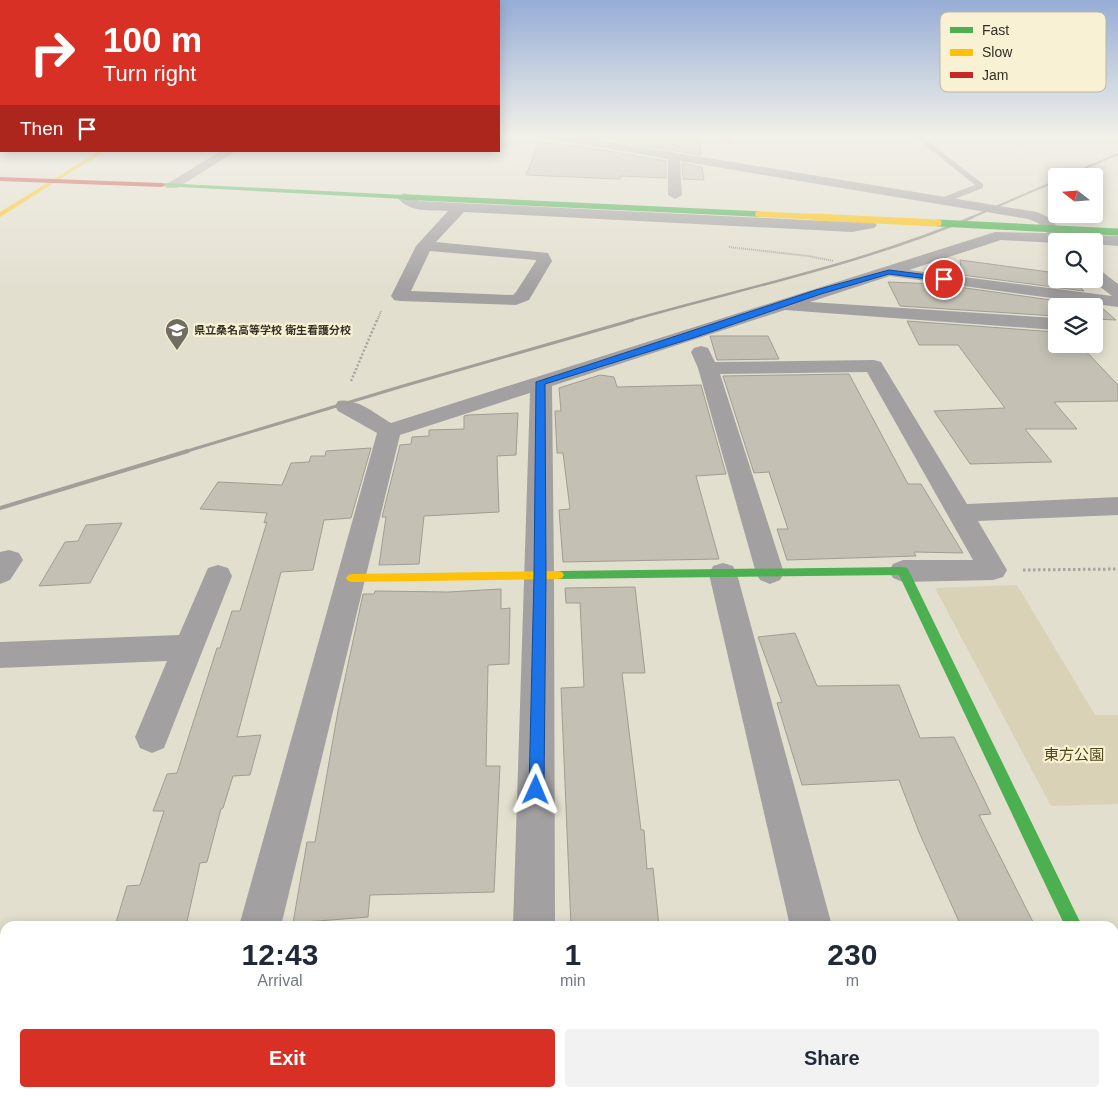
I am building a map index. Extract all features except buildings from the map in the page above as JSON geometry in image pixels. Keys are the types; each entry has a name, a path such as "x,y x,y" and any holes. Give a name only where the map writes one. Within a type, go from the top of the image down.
{"street":[{"path":"4,198 23,187"},
{"path":"0,215 45,187"},
{"path":"214,187 1118,232"},
{"path":"675,187 675,195"},
{"path":"856,187 1032,215 1044,220 1118,224"},
{"path":"404,197 429,192 457,191 850,212 867,211 882,205 890,193"},
{"path":"404,197 410,203 419,205 864,227 899,213 917,197"},
{"path":"424,246 542,256 544,261 523,296 516,300 400,296 424,246 460,207"},
{"path":"1044,220 1056,233"},
{"path":"346,406 389,431 1000,235 1048,239"},
{"path":"1103,241 1118,241"},
{"path":"889,272 1118,302"},
{"path":"1103,281 1118,292"},
{"path":"780,306 1048,323"},
{"path":"693,335 708,368 770,573"},
{"path":"352,578 993,570 874,366 708,368"},
{"path":"534,921 541,382"},
{"path":"261,921 389,431"},
{"path":"961,513 1118,506"},
{"path":"0,562 9,560 0,573"},
{"path":"903,571 1072,921"},
{"path":"723,574 810,921"},
{"path":"152,737 218,576"},
{"path":"0,655 188,648"}],"lane":[{"path":"942,201 977,187"}],"path":[{"path":"993,570 1118,569"}],"green space":[{"name":"東方公園","path":"1017,585 1095,715 1118,715 1118,804 1051,806 935,588"}],"railway":[{"path":"970,218 1042,187"},
{"path":"628,321 846,262 931,234 973,217"},
{"path":"184,452 403,386 633,320"},
{"path":"0,508 188,451"}],"traffic: fast":[{"path":"206,187 404,197"},
{"path":"404,197 758,214"},
{"path":"938,223 1118,232"},
{"path":"558,575 903,571 1072,921"}],"traffic: slow":[{"path":"0,215 45,187"},
{"path":"758,214 938,223"},
{"path":"352,578 558,575"}],"place":[{"name":"県立桑名高等学校 衛生看護分校","path":"177,351"}],"route":[{"path":"536,790 541,382 693,335 818,292 889,272 944,279"}]}
